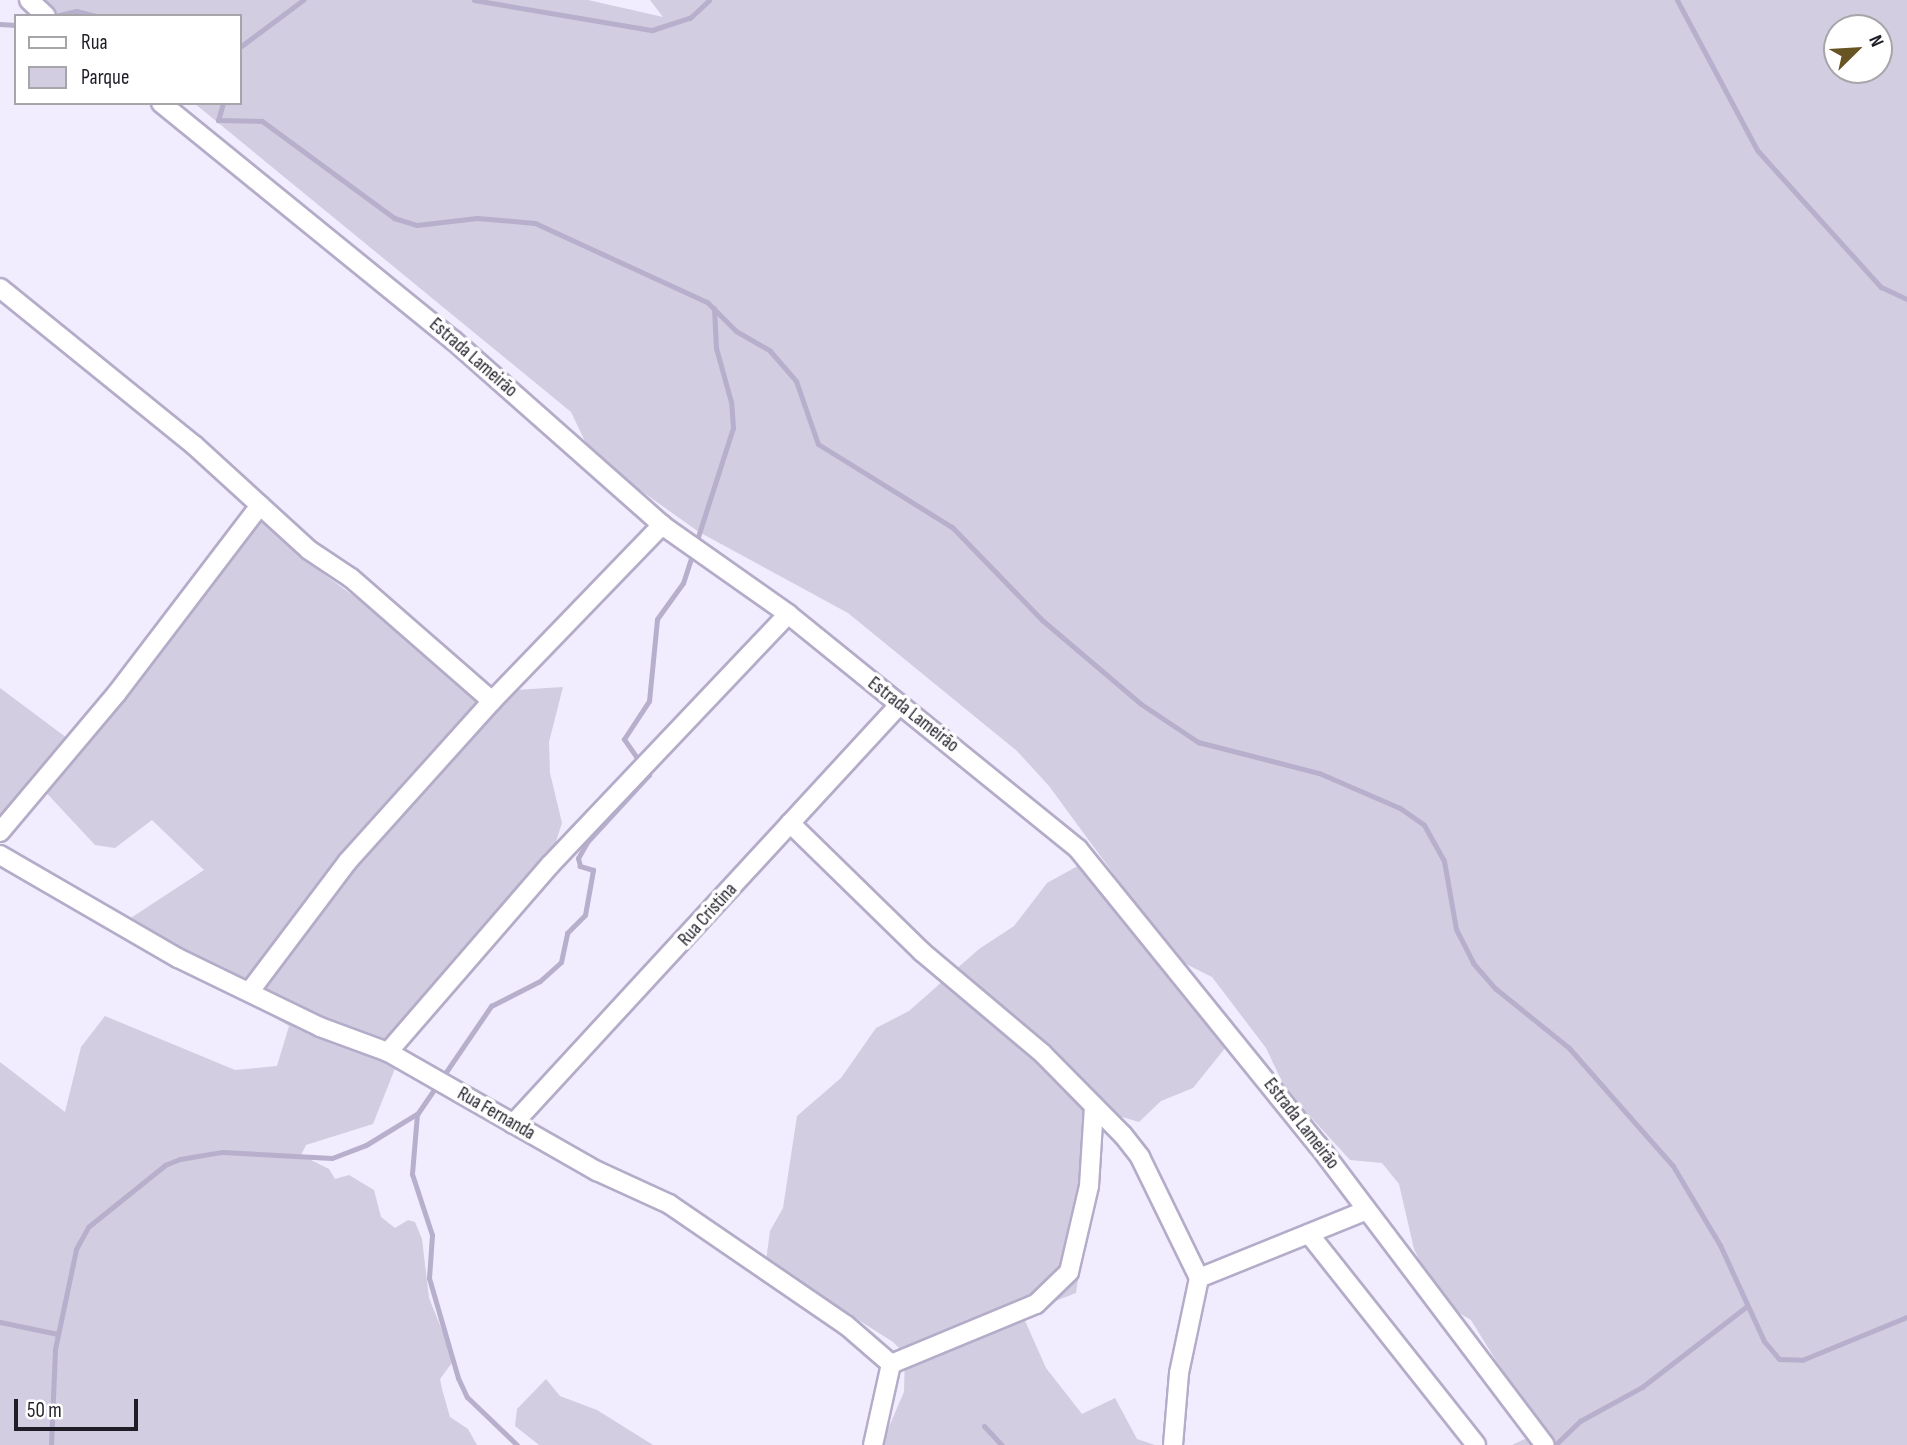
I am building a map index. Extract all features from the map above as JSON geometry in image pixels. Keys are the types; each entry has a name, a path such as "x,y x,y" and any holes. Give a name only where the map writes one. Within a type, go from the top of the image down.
{"street":[{"path":"29,0 44,14"},
{"name":"Estrada Lameirão","path":"163,105 453,340 662,525 788,614 1078,849 1367,1210 1545,1445"},
{"path":"0,288 194,445 260,505 492,701"},
{"path":"0,832 117,693 260,505"},
{"path":"250,991 323,890 492,701 662,525"},
{"path":"388,1052 550,865 788,614"},
{"name":"Rua Cristina","path":"513,1124 900,704"},
{"path":"790,823 922,952 1042,1053 1140,1157 1199,1278 1179,1373 1172,1445"},
{"name":"Rua Fernanda","path":"3,857 178,958 320,1027 388,1052 597,1171 652,1193 846,1325 891,1364"},
{"path":"873,1445 891,1364 1036,1304 1069,1272 1089,1186 1094,1107"},
{"path":"1199,1278 1367,1210"},
{"path":"1309,1234 1476,1445"}],"green space":[{"path":"37,0 588,0 663,17 650,0 1907,0 1907,1445 1512,1445 1540,1432 1471,1320 1454,1310 1429,1281 1414,1249 1399,1184 1382,1163 1350,1160 1286,1090 1266,1048 1212,977 1176,959 1049,786 1017,751 848,613 699,532 592,456 571,412 196,105 242,105 242,14 51,14"},
{"path":"275,506 296,533 298,555 484,692 563,687 549,742 550,773 562,823 552,854 378,1051 396,1066 373,1124 306,1145 301,1155 329,1169 335,1179 349,1175 374,1190 381,1217 395,1228 408,1220 415,1222 422,1239 429,1298 454,1360 440,1379 442,1389 450,1417 468,1429 477,1445 0,1445 0,1062 65,1112 81,1047 105,1016 235,1070 277,1066 289,1026 117,927 204,870 152,820 115,848 95,845 40,786 0,826 0,688 75,744"},
{"path":"1083,863 1226,1047 1193,1088 1161,1101 1139,1122 1102,1111 1076,1293 1022,1314 1046,1368 1082,1414 1115,1398 1137,1439 1155,1445 881,1445 904,1392 905,1354 893,1342 766,1261 770,1231 783,1208 797,1116 841,1078 876,1028 909,1011 979,949 1014,926 1047,883"},
{"path":"546,1379 560,1396 597,1410 653,1445 539,1445 515,1426 517,1409"}],"waterway":[{"path":"242,46 303,0"},
{"path":"474,0 652,30 690,18 709,0"},
{"path":"1677,0 1757,150 1881,287 1907,299"},
{"path":"63,14 76,11 88,14"},
{"path":"0,24 14,25"},
{"path":"222,105 218,120 262,121 394,218 417,225 477,218 535,223 707,302 736,331 770,351 796,381 818,444 952,527 1042,620 1141,704 1198,742 1319,773 1400,808 1424,825 1444,861 1456,929 1473,963 1496,989 1569,1048 1673,1166 1720,1245 1764,1341 1779,1359 1802,1360 1907,1317"},
{"path":"696,543 733,428 731,402 716,348 714,308"},
{"path":"51,1445 55,1349 76,1249 88,1227 165,1165 180,1159 222,1152 332,1158 366,1145 418,1113 491,1006 540,981 561,962 567,933 585,915 593,870 580,866 578,858 588,841 649,775 624,739 649,701 657,619 683,583 693,552"},
{"path":"417,1114 412,1174 432,1235 429,1278 458,1378 467,1397 517,1445"},
{"path":"1555,1445 1580,1421 1642,1387 1747,1306"},
{"path":"0,1322 58,1334"},
{"path":"984,1426 1002,1445"}]}
